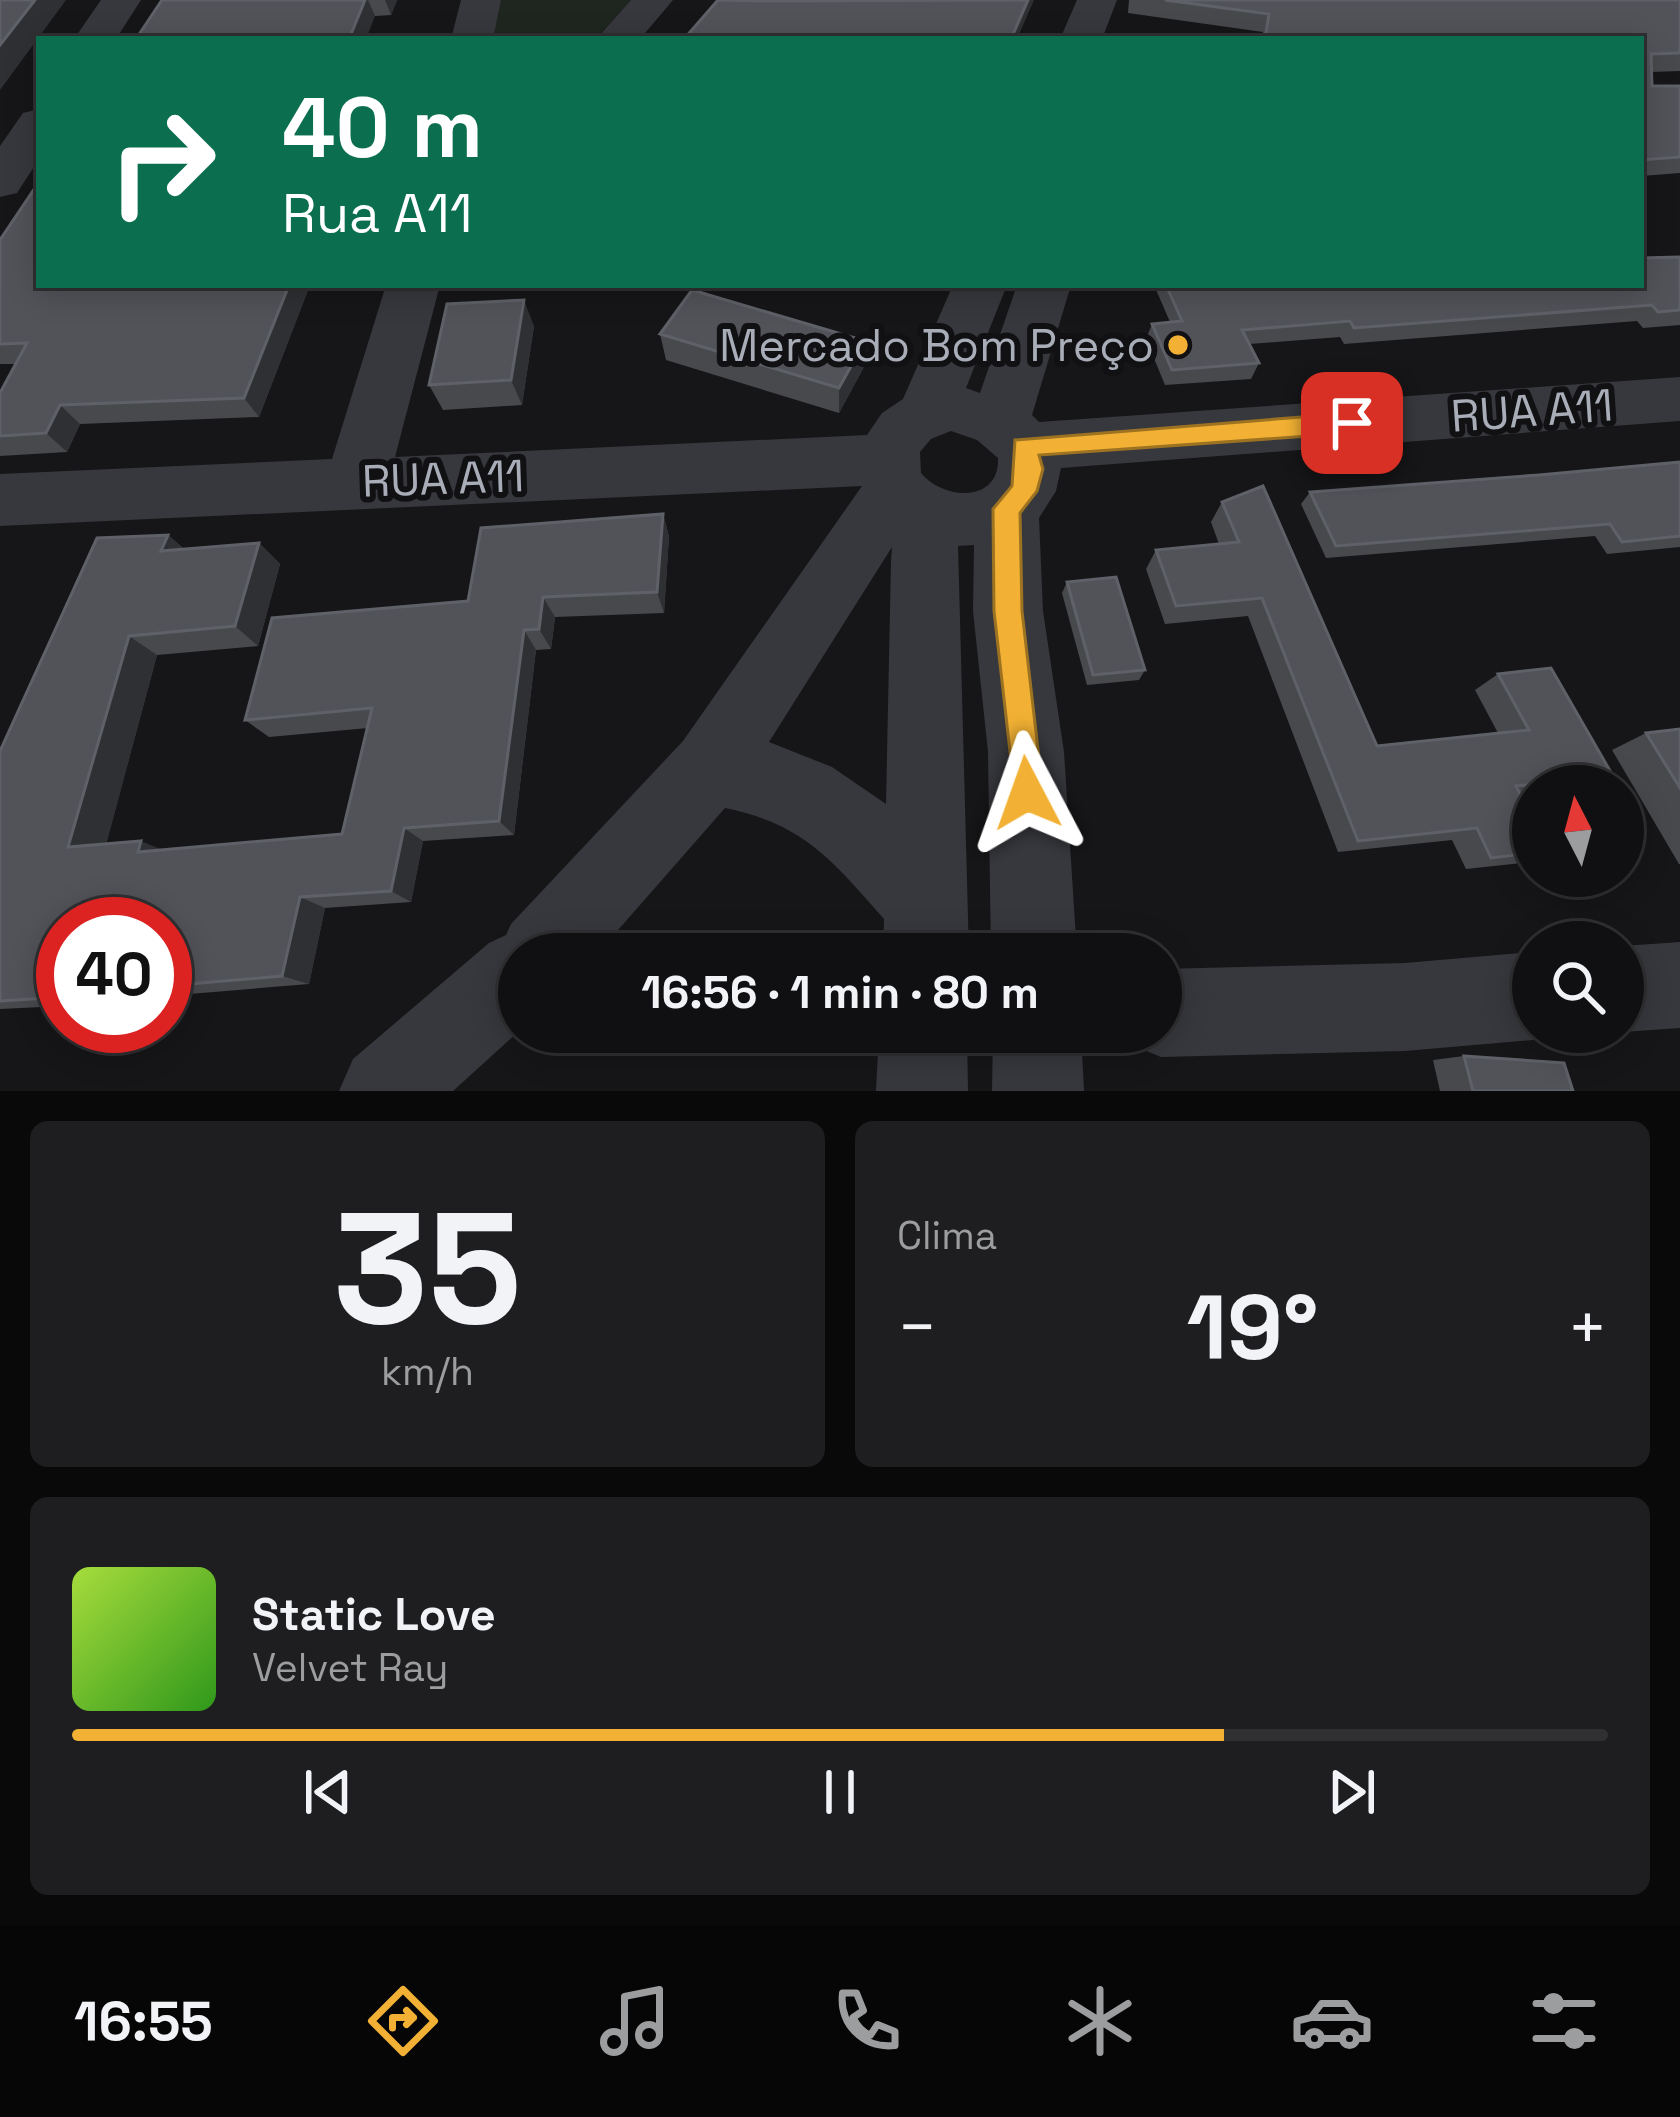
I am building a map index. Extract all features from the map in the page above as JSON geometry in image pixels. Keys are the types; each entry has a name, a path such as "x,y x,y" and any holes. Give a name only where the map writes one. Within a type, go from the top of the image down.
{"street":[{"path":"97,36 121,0"},
{"path":"473,36 481,0"},
{"path":"620,36 653,0"},
{"path":"1082,36 1097,0"},
{"path":"1125,36 1137,0"},
{"path":"0,182 36,128"},
{"path":"357,480 412,288"},
{"path":"927,412 979,288"},
{"path":"1033,933 1025,752 1008,611 1010,459 1042,288"},
{"name":"RUA A11","path":"1010,459 1680,399"},
{"path":"926,929 924,561 903,488 898,430 927,412 951,408 1010,459"},
{"path":"903,488 969,521 1010,459"},
{"name":"RUA A11","path":"0,500 357,480 903,488"},
{"path":"560,933 710,767 903,488"},
{"path":"710,767 783,784 820,802 853,826 926,929"},
{"path":"1644,988 1680,985"},
{"path":"385,1091 498,992"},
{"path":"1182,1012 1405,1007 1512,999"},
{"path":"922,1091 923,1053"},
{"path":"1037,1053 1038,1091"}],"shaded area":[{"path":"500,0 631,0 598,36 492,36"}],"building":[{"path":"0,0 35,0 0,45"},
{"path":"162,0 365,0 350,36 138,36"},
{"path":"718,0 1028,0 1012,36 687,36"},
{"path":"1165,0 1680,0 1680,53 1651,54 1652,86 1680,86 1680,157 1644,160 1644,36 1265,36 1269,14"},
{"path":"36,186 36,288 288,288 244,398 60,405 46,433 0,436 0,393 27,343 0,344 0,240"},
{"path":"1680,257 1680,310 1658,312 1652,305 1354,328 1350,321 1242,330 1259,363 1172,370 1152,324 1182,321 1167,288 1644,288 1644,258"},
{"path":"692,290 865,341 839,388 660,334"},
{"path":"524,300 511,380 429,385 447,304"},
{"path":"1680,462 1680,536 1622,542 1610,524 1336,546 1310,492 1539,475"},
{"path":"1263,486 1377,746 1529,730 1498,674 1551,668 1607,765 1512,765 1512,856 1491,858 1477,828 1358,841 1262,598 1176,606 1156,550 1239,542 1222,502"},
{"path":"663,514 657,592 543,597 539,629 524,630 499,821 404,828 391,891 300,897 282,976 192,984 192,897 36,897 36,999 0,1001 0,751 97,538 168,535 161,551 259,543 235,626 129,636 68,847 141,841 138,852 342,834 372,708 245,720 272,618 468,601 481,528"},
{"path":"1116,577 1145,670 1093,675 1067,582"},
{"path":"1680,729 1680,788 1646,733"},
{"path":"1464,1056 1564,1063 1573,1091 1473,1091"}],"place":[{"name":"Mercado Bom Preço","path":"1178,345"}],"route":[{"path":"1027,793 1008,611 1006,509 1024,491 1030,469 1024,447 1352,423"}]}
